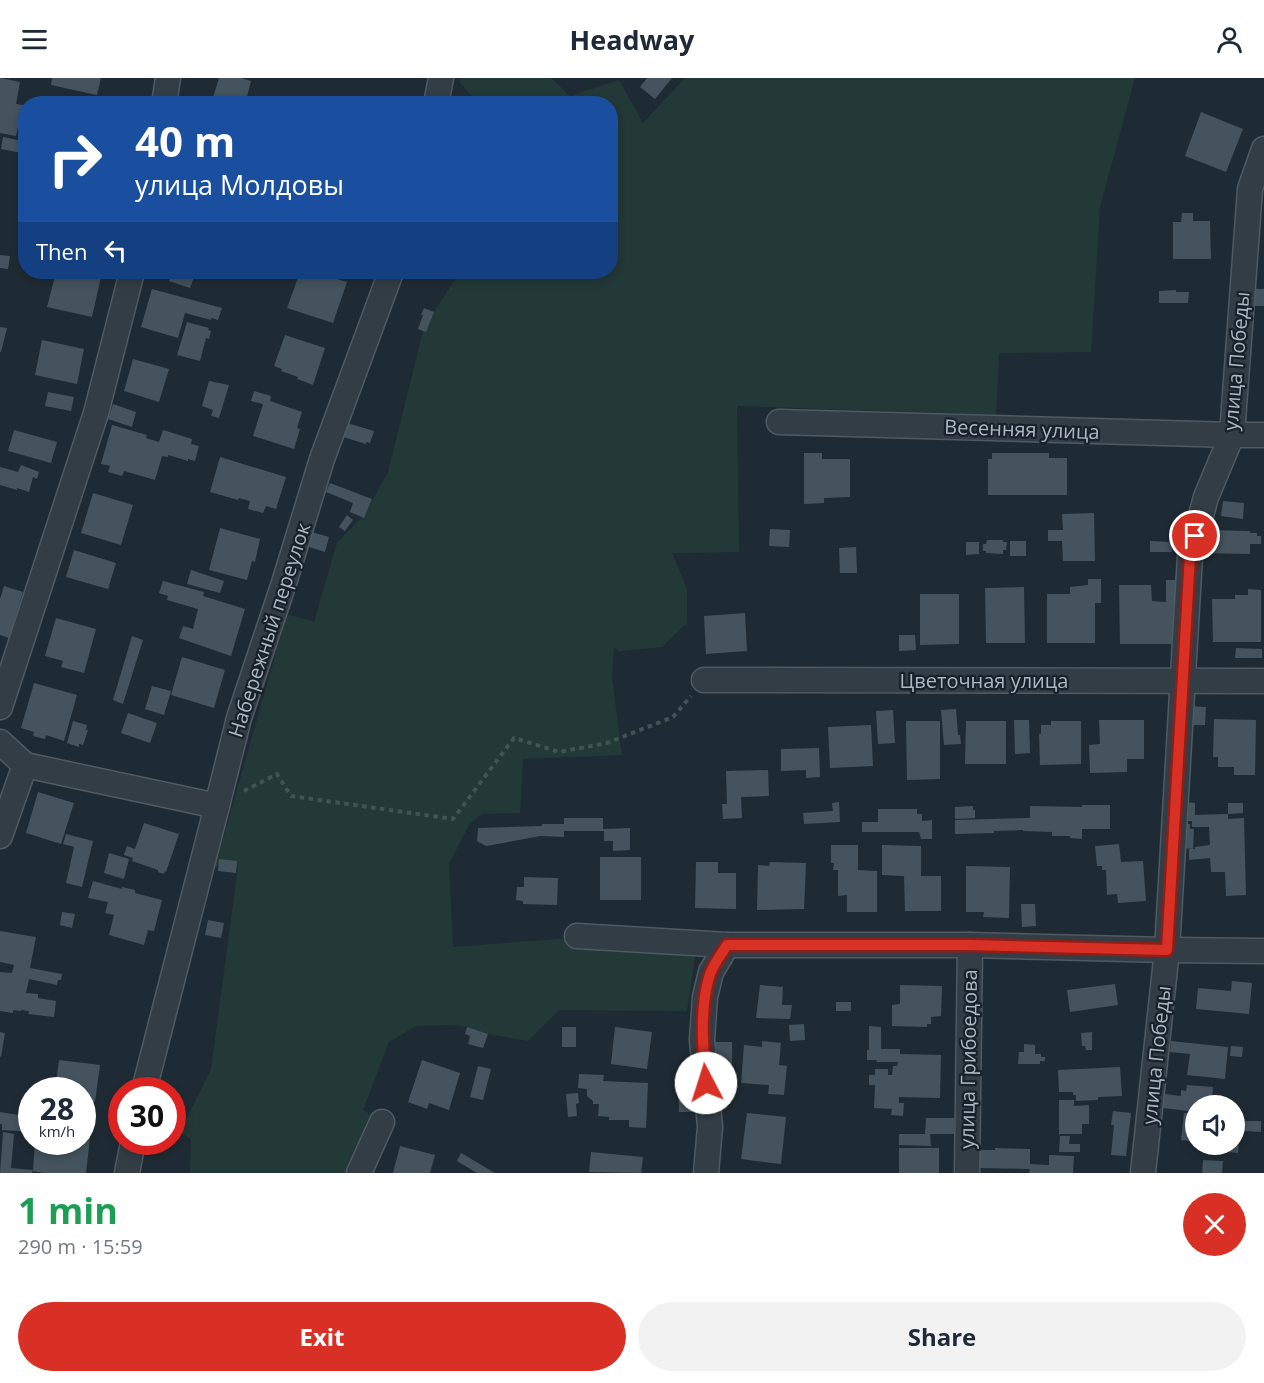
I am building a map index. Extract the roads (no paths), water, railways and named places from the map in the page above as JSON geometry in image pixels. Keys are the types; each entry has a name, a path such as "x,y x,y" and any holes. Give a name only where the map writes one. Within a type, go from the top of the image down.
{"street":[{"path":"165,96 168,78"},
{"path":"438,96 441,78"},
{"name":"улица Победы","path":"1143,1173 1167,950 1190,555 1206,498 1232,435 1257,189 1264,149"},
{"path":"0,707 96,413 130,279"},
{"name":"Набережный переулок","path":"147,1077 239,718 322,459 388,279"},
{"name":"Весенняя улица","path":"779,422 1264,435"},
{"name":"Цветочная улица","path":"704,680 1264,681"},
{"path":"0,742 25,765 217,806"},
{"path":"0,836 25,765"},
{"path":"577,936 727,945 970,945 1264,951"},
{"path":"706,1173 710,1127 702,1040 705,997 711,972 727,945"},
{"name":"улица Грибоедова","path":"967,1173 970,945"},
{"path":"359,1173 382,1122"},
{"path":"127,1173 131,1155"}]}
